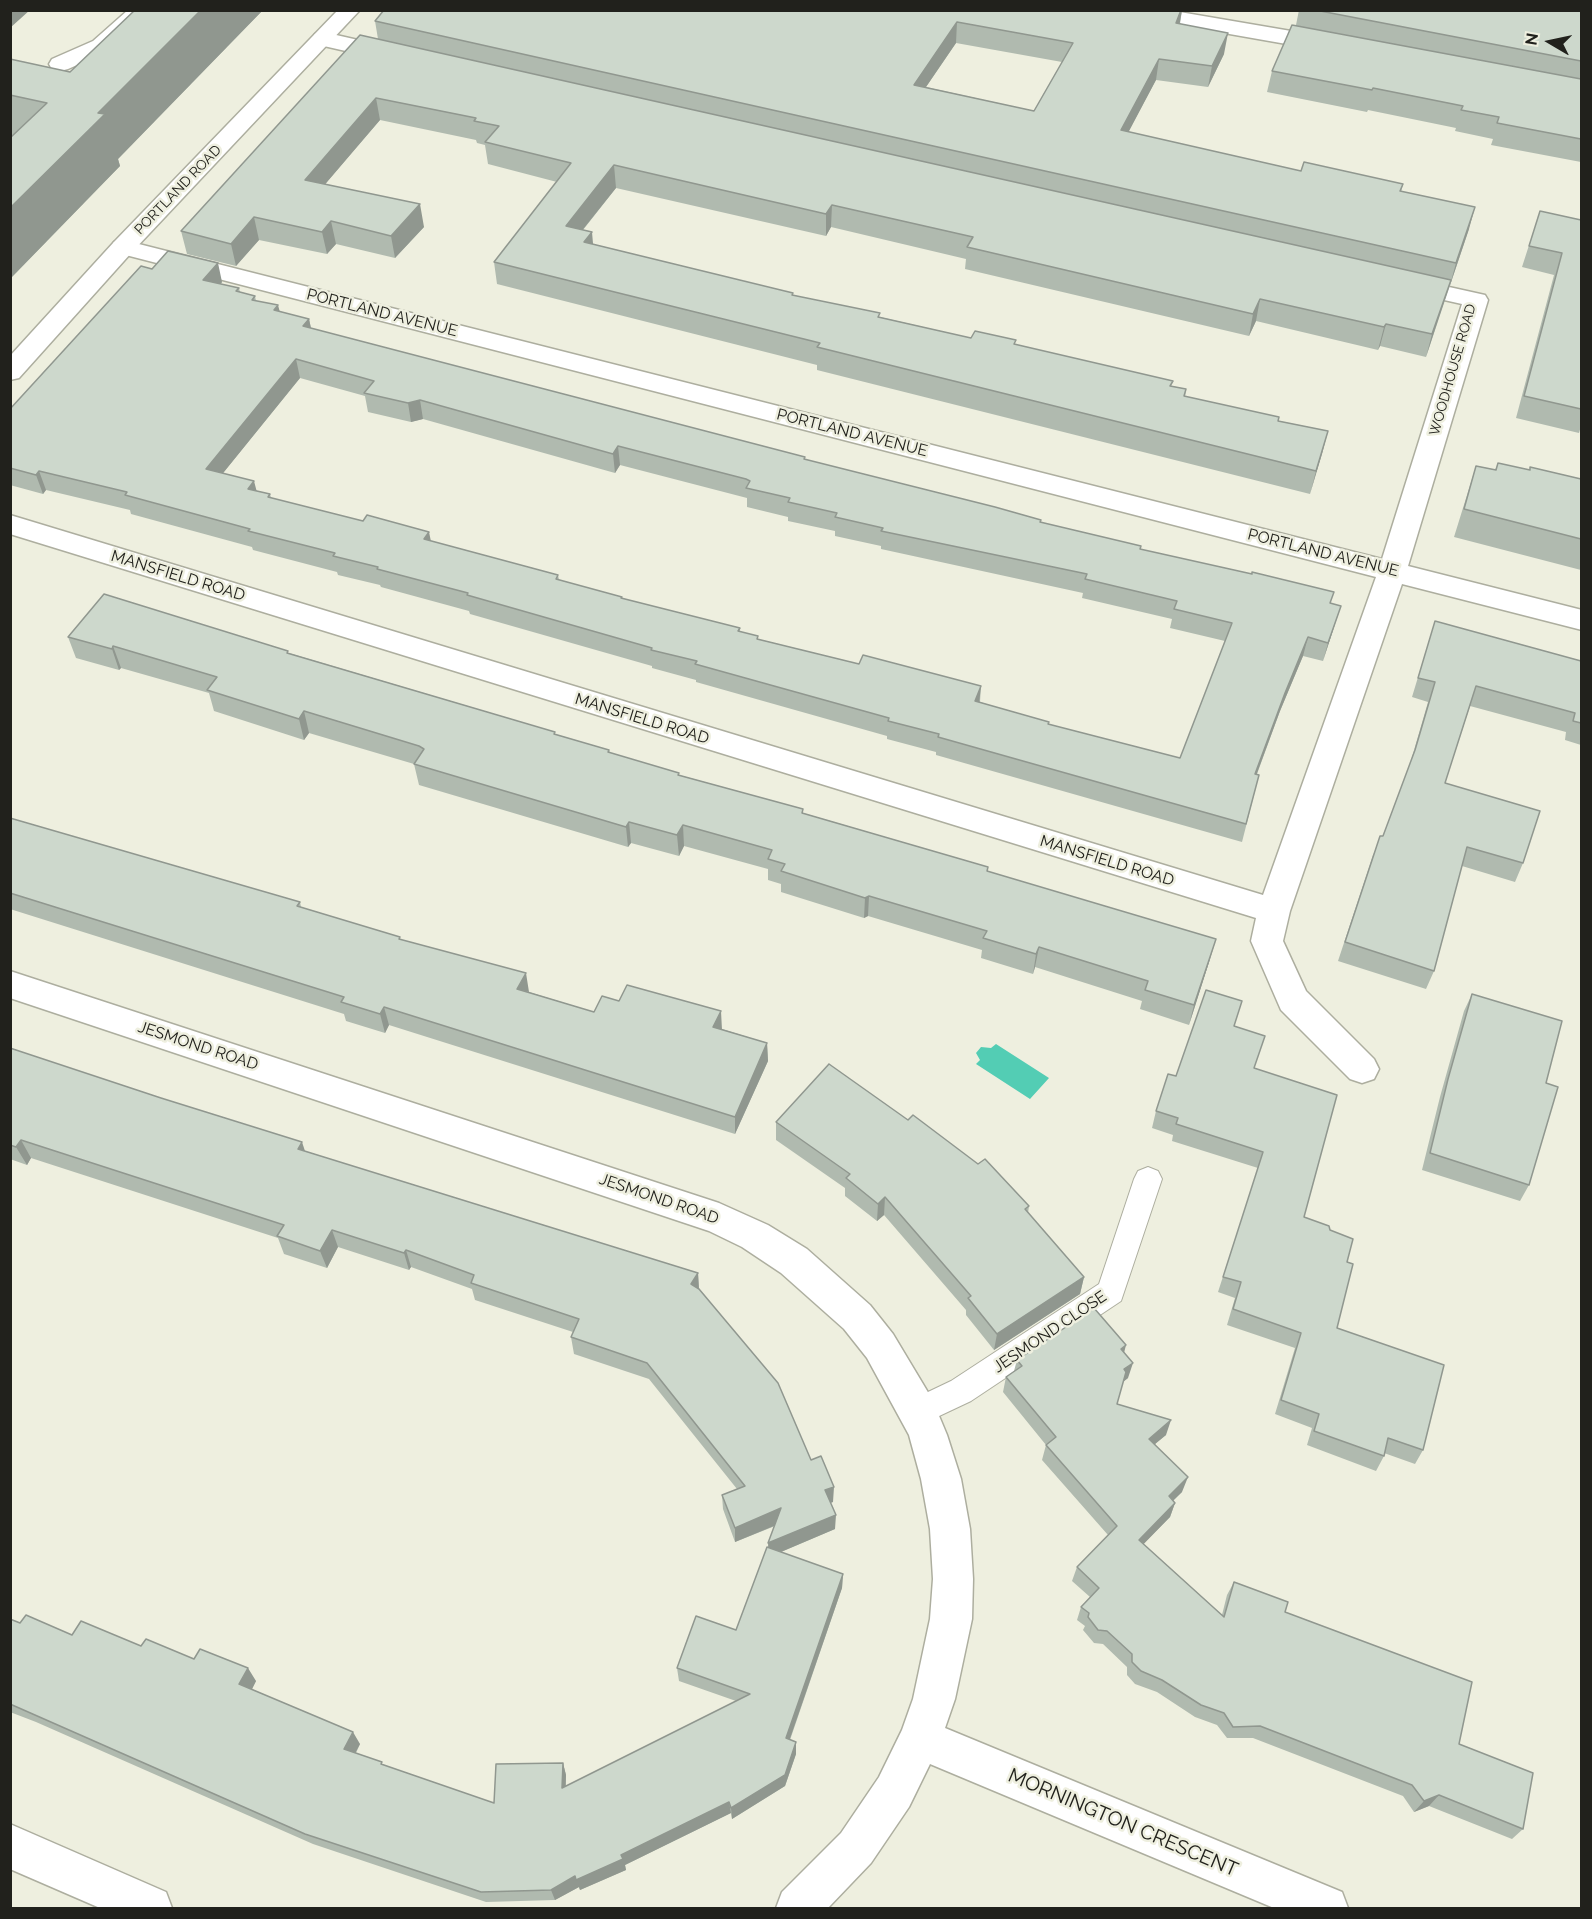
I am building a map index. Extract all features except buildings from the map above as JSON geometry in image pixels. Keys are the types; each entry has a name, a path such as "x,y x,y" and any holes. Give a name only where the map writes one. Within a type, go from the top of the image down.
{"street":[{"path":"60,64 101,46 141,10"},
{"name":"PORTLAND ROAD","path":"10,372 123,247 350,10"},
{"path":"1127,10 1261,21 1350,48"},
{"path":"323,39 416,60"},
{"name":"PORTLAND AVENUE","path":"123,247 1581,620"},
{"name":"WOODHOUSE ROAD","path":"1382,279 1476,300 1392,571"},
{"name":"MANSFIELD ROAD","path":"10,524 1274,911"},
{"path":"1362,1069 1293,1000 1267,941 1274,911 1392,571"},
{"name":"JESMOND ROAD","path":"10,984 719,1219 755,1236 794,1261 857,1317 880,1346 918,1412 928,1435 941,1479 950,1529 953,1579 951,1620 934,1699 920,1739 894,1792 856,1848 798,1908"},
{"name":"MORNINGTON CRESCENT","path":"920,1739 1326,1908"},
{"path":"10,1846 150,1908"}],"lane":[{"name":"JESMOND CLOSE","path":"918,1412 961,1391 1111,1292 1148,1179"}],"water":[{"path":"996,1044 1049,1078 1030,1099 976,1064 980,1060 976,1053 981,1047 991,1048"}]}
